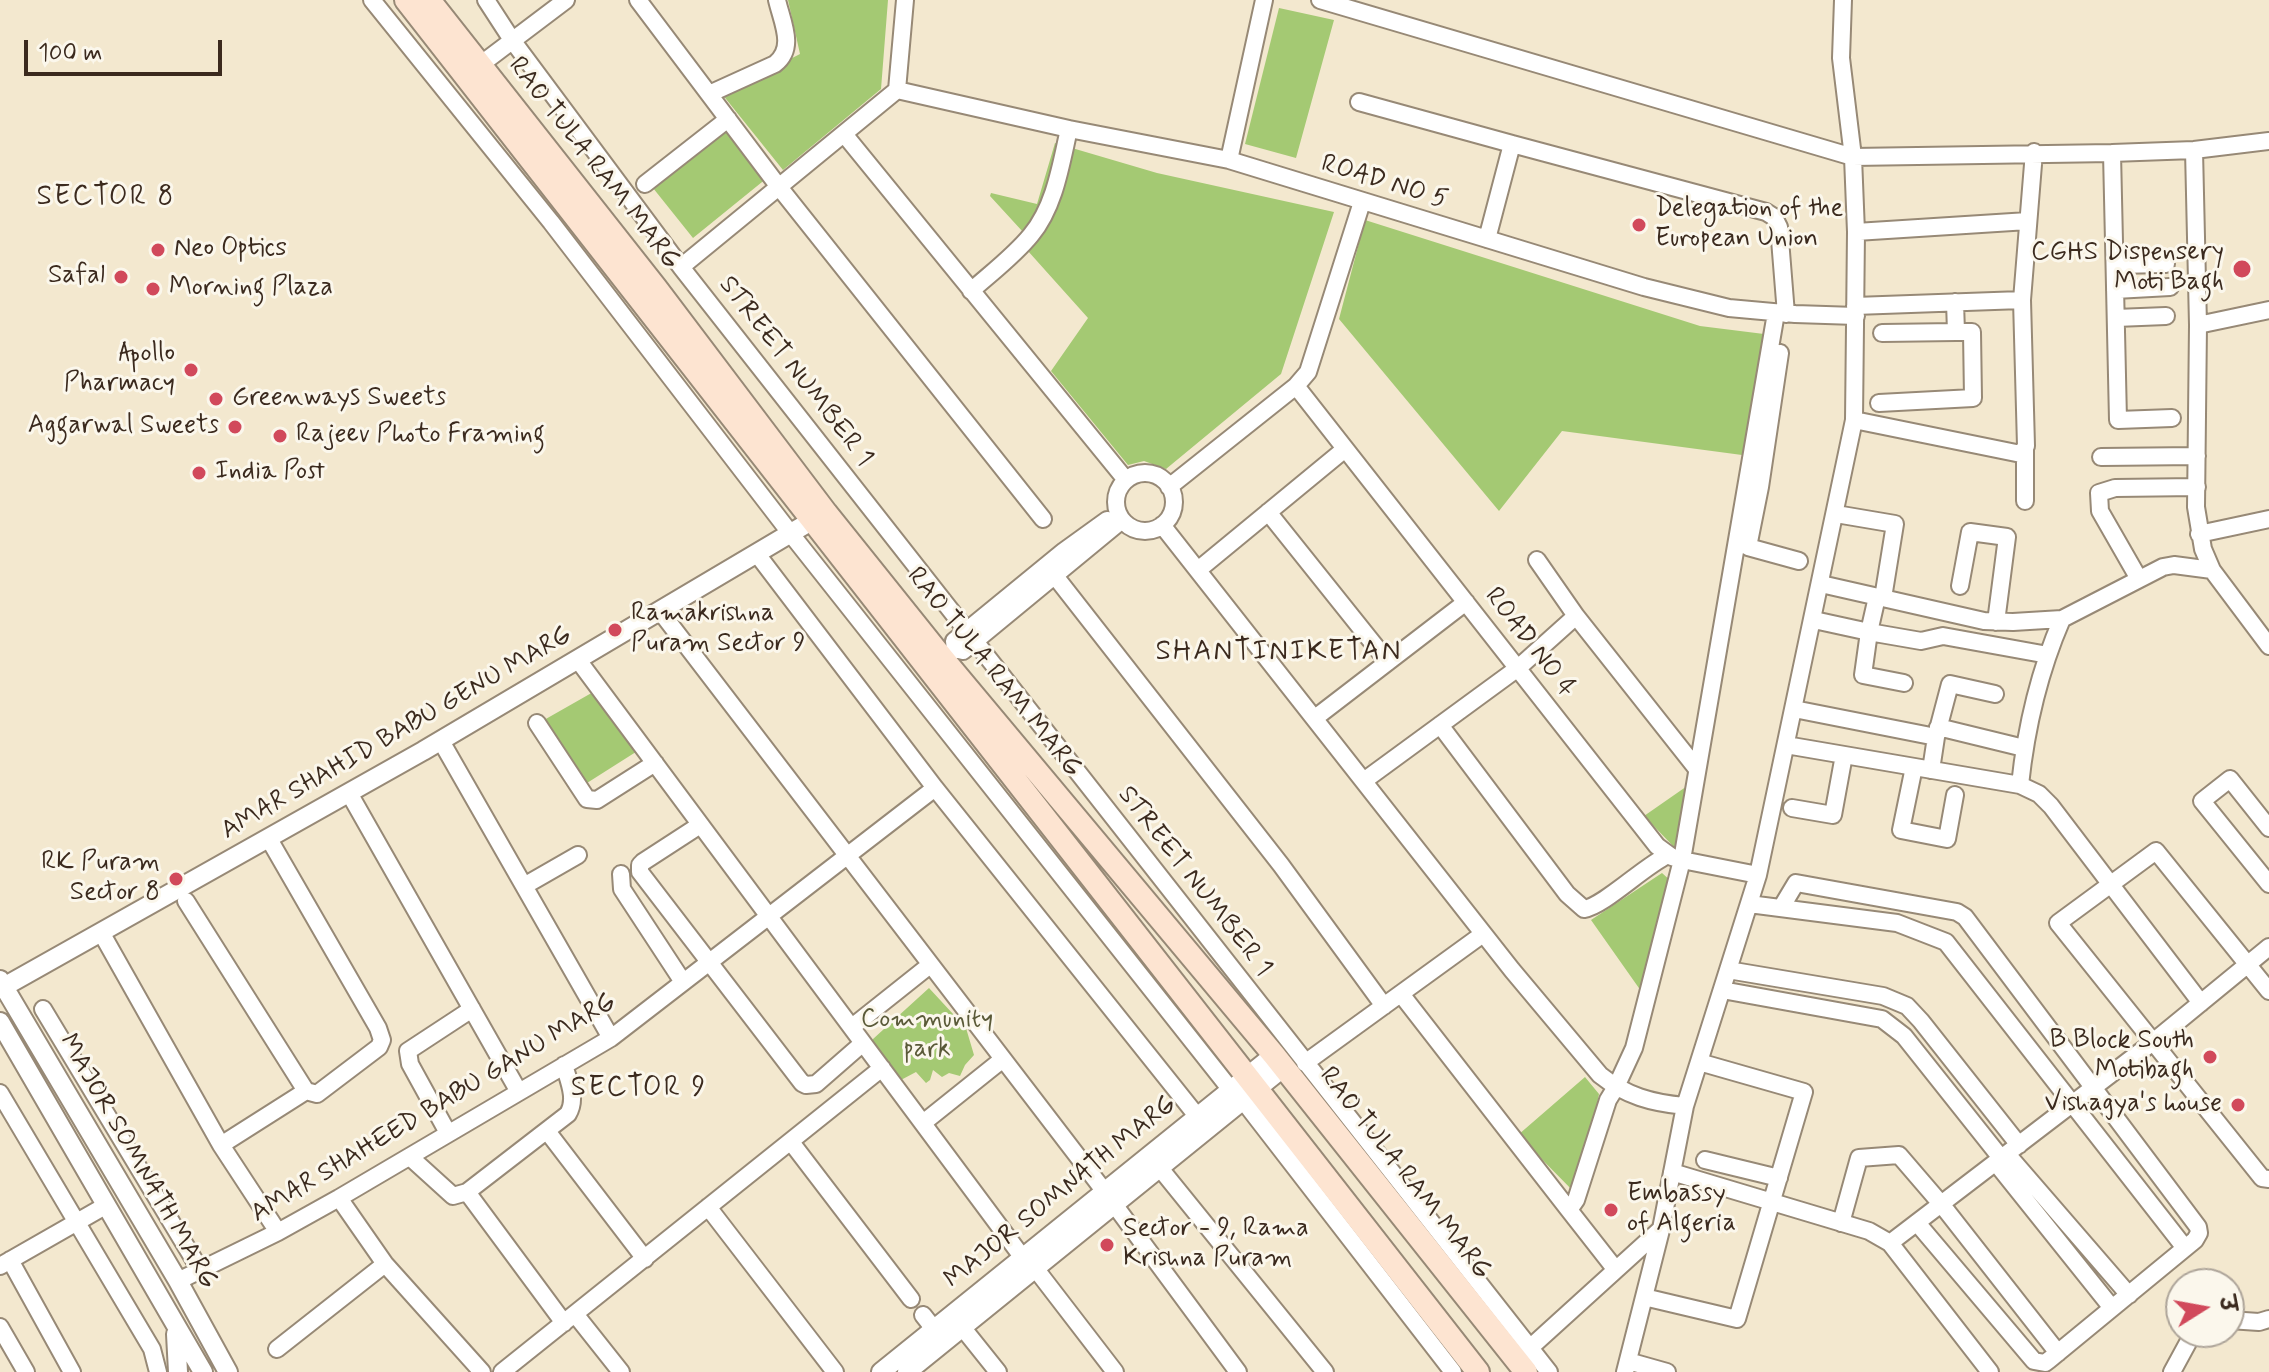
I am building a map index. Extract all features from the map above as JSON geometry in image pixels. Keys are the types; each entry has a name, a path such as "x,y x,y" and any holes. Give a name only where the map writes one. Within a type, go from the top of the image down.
{"main road":[{"name":"RAO TULA RAM MARG","path":"406,0 819,517 949,654 1288,1062 1524,1360"},
{"name":"RAO TULA RAM MARG","path":"429,0 656,288 819,517 1244,1088 1478,1372"}],"street":[{"path":"372,0 551,222 791,534 1244,1088 1453,1372"},
{"name":"STREET NUMBER 1","path":"486,0 512,40 681,267 971,635 1288,1062"},
{"path":"480,65 566,0"},
{"path":"638,0 779,187 1043,519"},
{"path":"709,94 784,57 787,42 777,0"},
{"path":"681,267 897,90 905,0"},
{"path":"1229,160 1264,0"},
{"path":"1320,0 1365,6 1853,157 2194,150 2269,141"},
{"path":"1667,1372 1626,1366 1661,1229 1685,1106 1758,875 1854,420 1856,232 1853,157 1841,58 1843,0"},
{"name":"ROAD NO 5","path":"897,90 1069,129 1229,160 1644,287 1715,305 1781,313 2022,300"},
{"path":"1359,102 1766,212 1774,217 1779,227 1781,313 1771,339 1697,769 1634,1048 1608,1100 1576,1200 1569,1210"},
{"path":"645,184 728,119"},
{"path":"971,291 1020,248 1040,222 1060,172 1069,129"},
{"path":"844,134 1126,480"},
{"path":"1487,239 1512,144"},
{"path":"2194,150 2199,534 2212,570 2269,646"},
{"path":"2025,501 2022,300 2034,152"},
{"path":"2112,153 2118,420 2172,418"},
{"path":"1169,487 1296,386 1308,372 1362,202"},
{"path":"1856,232 2028,221"},
{"path":"2115,265 2166,264"},
{"path":"2115,290 2170,287"},
{"path":"1955,302 1956,332"},
{"path":"2198,325 2269,310"},
{"path":"2116,318 2166,316"},
{"path":"1879,403 1973,398 1972,332 1882,333"},
{"path":"1771,339 1781,339 1760,487 1748,547 1799,561"},
{"name":"ROAD NO 4","path":"1296,386 1657,846 1675,858"},
{"path":"1854,420 2014,455 2021,454 2025,448"},
{"path":"1198,570 1345,449"},
{"path":"2101,457 2197,456"},
{"path":"1144,473 1154,475 1169,487 1174,503 1169,519 1146,531 1137,530 1120,516 1117,495 1126,480 1144,473"},
{"path":"2139,579 2100,511 2099,493 2115,488 2197,487"},
{"path":"1268,512 1388,662"},
{"path":"1836,514 1895,524 1880,598 1869,632 1863,675 1904,683"},
{"path":"1016,598 1055,576 1120,516"},
{"path":"949,654 963,651 971,635 1016,598 1064,551 1120,516"},
{"name":"AMAR SHAHID BABU GENU MARG","path":"1,985 102,934 441,741 819,517"},
{"path":"2199,534 2269,519"},
{"path":"1162,525 1483,934 1600,1075 1616,1087 1658,1103 1685,1106"},
{"path":"1960,586 1970,532 2007,537 1996,622"},
{"path":"757,554 935,788 1197,1116"},
{"path":"1537,560 1576,616 1697,769"},
{"path":"1821,584 1996,622 2062,619 2139,579 2174,565 2212,570"},
{"path":"1055,576 1272,854 1384,1006"},
{"path":"1315,718 1466,602"},
{"path":"660,611 1109,1198 1238,1372"},
{"path":"1947,636 1950,613"},
{"path":"1365,780 1518,668 1576,616"},
{"path":"2020,785 2024,748 2048,655 2062,619"},
{"path":"1814,620 1921,641 1947,636 2048,655"},
{"path":"578,660 923,1123 1115,1372"},
{"path":"1955,795 1947,839 1901,830 1937,732 1950,684 1995,694"},
{"path":"1794,709 2024,748"},
{"path":"537,723 587,799 597,800 655,763"},
{"path":"1440,725 1567,894 1584,909 1607,898 1631,877 1675,858 1758,875"},
{"path":"441,741 611,1038"},
{"path":"1786,745 2020,785 2039,794 2201,1003"},
{"path":"1792,808 1833,815 1844,755"},
{"path":"2269,828 2230,779 2202,801 2269,884"},
{"name":"AMAR SHAHEED BABU GANU MARG","path":"178,1281 339,1198 611,1038 935,788"},
{"path":"349,793 519,1092"},
{"path":"700,825 643,862 640,872 806,1085 816,1084 863,1043"},
{"path":"186,901 306,1091 317,1094 379,1047 382,1040 269,839"},
{"path":"2269,991 2156,851 2058,923 2262,1178 2269,1179"},
{"path":"524,886 578,855"},
{"path":"621,874 622,889 683,982"},
{"path":"1781,908 1796,883 1957,912 1965,917 2198,1227 2199,1233 2185,1248 2045,1363 2034,1361 1918,1224"},
{"path":"1749,904 1897,923 1946,942 2185,1248"},
{"path":"1934,936 1945,910"},
{"path":"102,934 221,1145 278,1232"},
{"path":"1288,1062 1384,1006 1483,934"},
{"path":"1890,1243 2153,1042 2269,947"},
{"path":"852,1027 930,965"},
{"path":"1728,970 1883,996 1907,1006 1921,1021 2006,1155 2112,1308"},
{"name":"MAJOR SOMNATH MARG","path":"1,985 178,1281 228,1372"},
{"path":"1722,990 1877,1017 1894,1026 2129,1295"},
{"path":"1401,994 1616,1270"},
{"path":"1877,1017 1883,996"},
{"path":"43,1009 199,1268"},
{"path":"448,1133 410,1064 408,1051 472,1009"},
{"name":"MAJOR SOMNATH MARG","path":"0,1022 203,1372"},
{"path":"923,1123 1003,1059"},
{"name":"MAJOR SOMNATH MARG","path":"907,1372 958,1321 1109,1198 1197,1116 1288,1062"},
{"path":"1644,1297 1737,1319 1804,1092 1699,1062"},
{"path":"410,1157 453,1196 467,1192 568,1114 573,1104 564,1065"},
{"path":"502,1372 882,1068"},
{"name":"MAJOR SOMNATH MARG","path":"1109,1198 1159,1167 1244,1088"},
{"path":"221,1145 306,1091"},
{"path":"0,1093 152,1349 158,1372"},
{"path":"547,1131 645,1259"},
{"path":"791,1142 911,1299"},
{"path":"1841,1223 1859,1158 1899,1155 2058,1353"},
{"path":"1705,1160 1779,1178"},
{"path":"1159,1167 1325,1372"},
{"path":"1672,1172 1869,1231 1890,1243 1990,1372"},
{"path":"467,1192 569,1319 621,1372"},
{"path":"339,1198 385,1264 482,1372"},
{"path":"72,1372 5,1263 105,1206"},
{"path":"708,1207 835,1372"},
{"path":"1549,1372 1524,1360 1661,1229"},
{"path":"277,1349 385,1264"},
{"path":"172,1320 177,1340 178,1372"},
{"path":"2245,1320 2268,1321"},
{"path":"958,1321 998,1372"},
{"name":"MAJOR SOMNATH MARG","path":"881,1372 929,1322 958,1321"},
{"path":"0,1327 26,1372"},
{"path":"2172,1372 2185,1348"}],"green space":[{"path":"788,0 888,0 881,89 783,170 722,94 800,54"},
{"path":"1279,8 1334,20 1296,158 1245,144"},
{"path":"723,123 767,178 693,238 649,183"},
{"path":"1055,143 1157,173 1334,212 1281,374 1166,469 1144,461 1128,465 1051,371 1088,318 1019,241 1023,232 990,196 991,193 1037,204"},
{"path":"1365,220 1700,326 1772,335 1757,457 1562,431 1499,511 1339,319"},
{"path":"595,691 639,750 587,783 544,720"},
{"path":"1690,784 1676,849 1644,816"},
{"path":"1662,873 1672,882 1641,991 1591,920"},
{"name":"Community park","path":"929,988 966,1028 974,1055 960,1076 949,1073 942,1077 933,1070 926,1083 916,1072 899,1081 872,1044 873,1039"},
{"path":"1585,1077 1599,1094 1579,1197 1518,1135"}],"place":[{"name":"Delegation of the European Union","path":"1639,225"},
{"name":"Neo Optics","path":"158,250"},
{"name":"CGHS Dispensery Moti Bagh","path":"2242,269"},
{"name":"Safal","path":"121,277"},
{"name":"Morning Plaza","path":"153,289"},
{"name":"Apollo Pharmacy","path":"191,370"},
{"name":"Greenways Sweets","path":"216,399"},
{"name":"Aggarwal Sweets","path":"235,427"},
{"name":"Rajeev Photo Framing","path":"280,436"},
{"name":"India Post","path":"199,473"},
{"name":"Ramakrishna Puram Sector 9","path":"615,630"},
{"name":"RK Puram Sector 8","path":"176,879"},
{"name":"B Block South Motibagh","path":"2210,1057"},
{"name":"Vishagya's house","path":"2238,1105"},
{"name":"Embassy of Algeria","path":"1611,1210"},
{"name":"Sector - 9, Rama Krishna Puram","path":"1107,1245"}],"district":[{"name":"SECTOR 8","path":"106,198"},
{"name":"SHANTINIKETAN","path":"1279,653"},
{"name":"SECTOR 9","path":"639,1089"}]}
